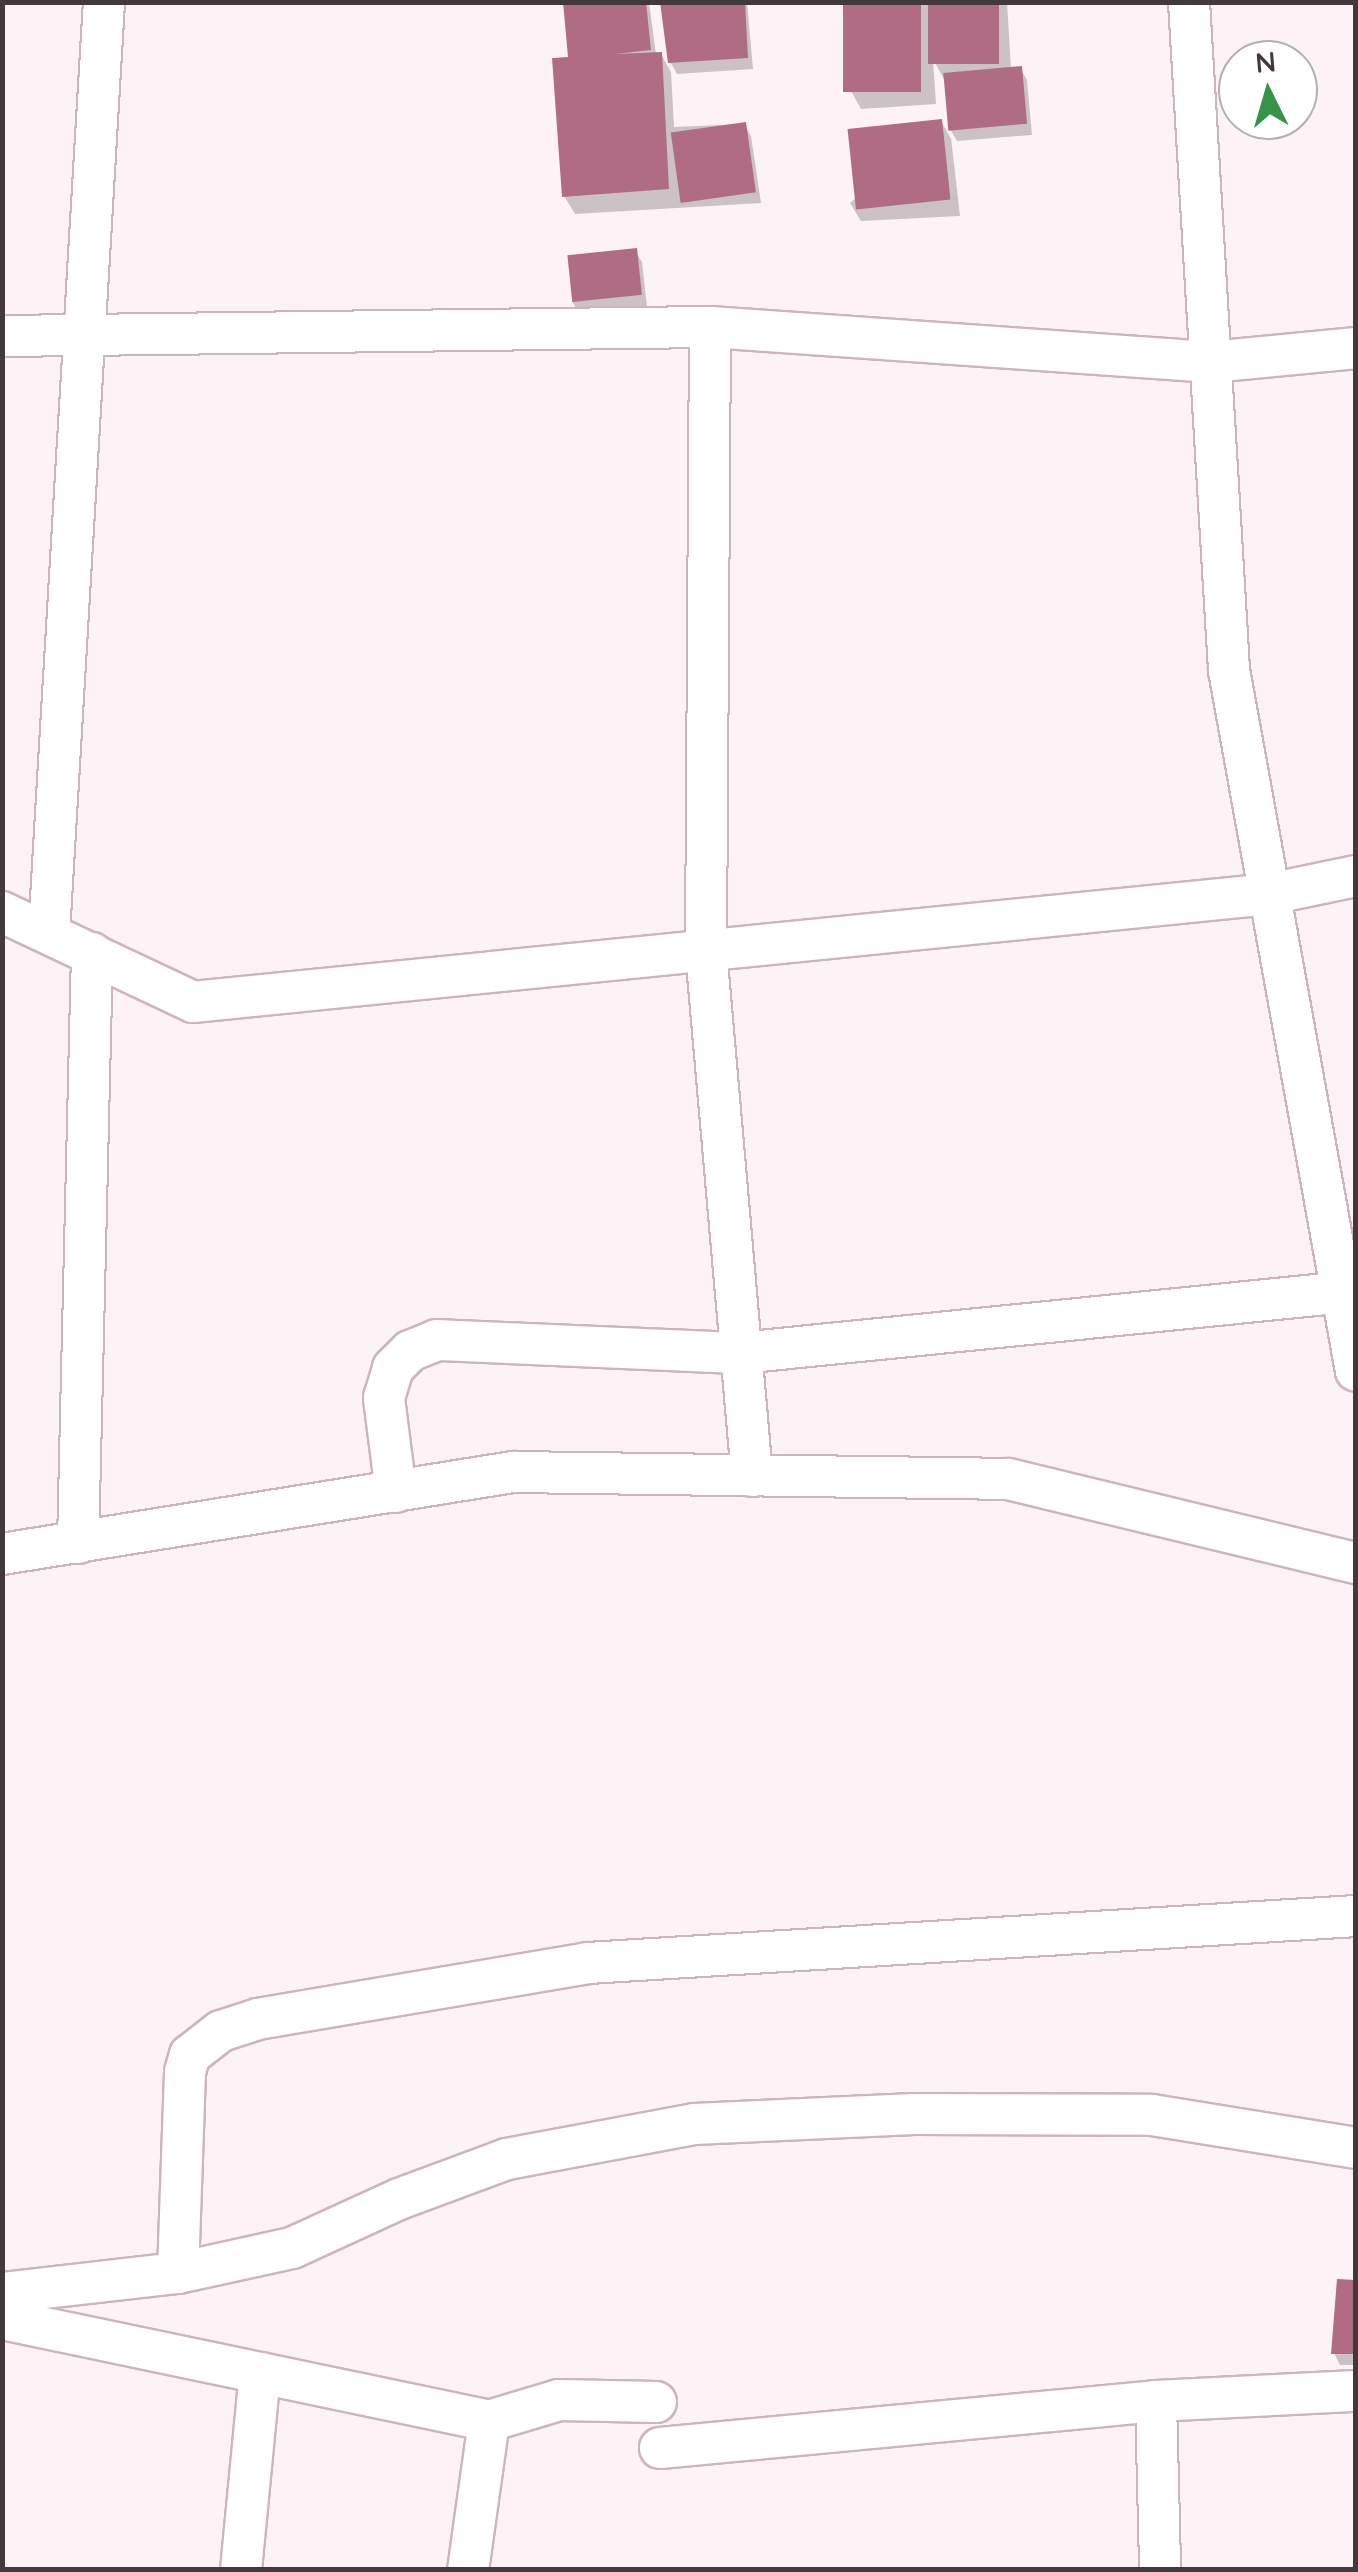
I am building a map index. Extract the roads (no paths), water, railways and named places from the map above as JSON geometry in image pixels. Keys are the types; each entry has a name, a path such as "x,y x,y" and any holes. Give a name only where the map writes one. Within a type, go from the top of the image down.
{"street":[{"path":"50,933 88,335 104,2"},
{"path":"1190,2 1228,670 1348,1292 1356,1371"},
{"path":"710,326 706,951 752,1476"},
{"path":"2,336 710,326 1211,362 1356,348"},
{"path":"2,912 193,1002 1269,894 1356,876"},
{"path":"78,1544 92,953"},
{"path":"396,1492 384,1398 394,1368 410,1351 437,1340 740,1353 1348,1292"},
{"path":"2,1554 513,1472 1008,1480 1356,1563"},
{"path":"178,2274 185,2072 190,2055 221,2031 258,2019 588,1963 1356,1916"},
{"path":"2,2293 178,2274 292,2248 399,2200 507,2159 694,2124 914,2114 1152,2115 1356,2148"},
{"path":"2,2319 489,2420 560,2400 656,2402"},
{"path":"241,2570 260,2372"},
{"path":"660,2448 1156,2401 1356,2391"},
{"path":"1156,2401 1160,2570"},
{"path":"468,2570 489,2420"}]}
